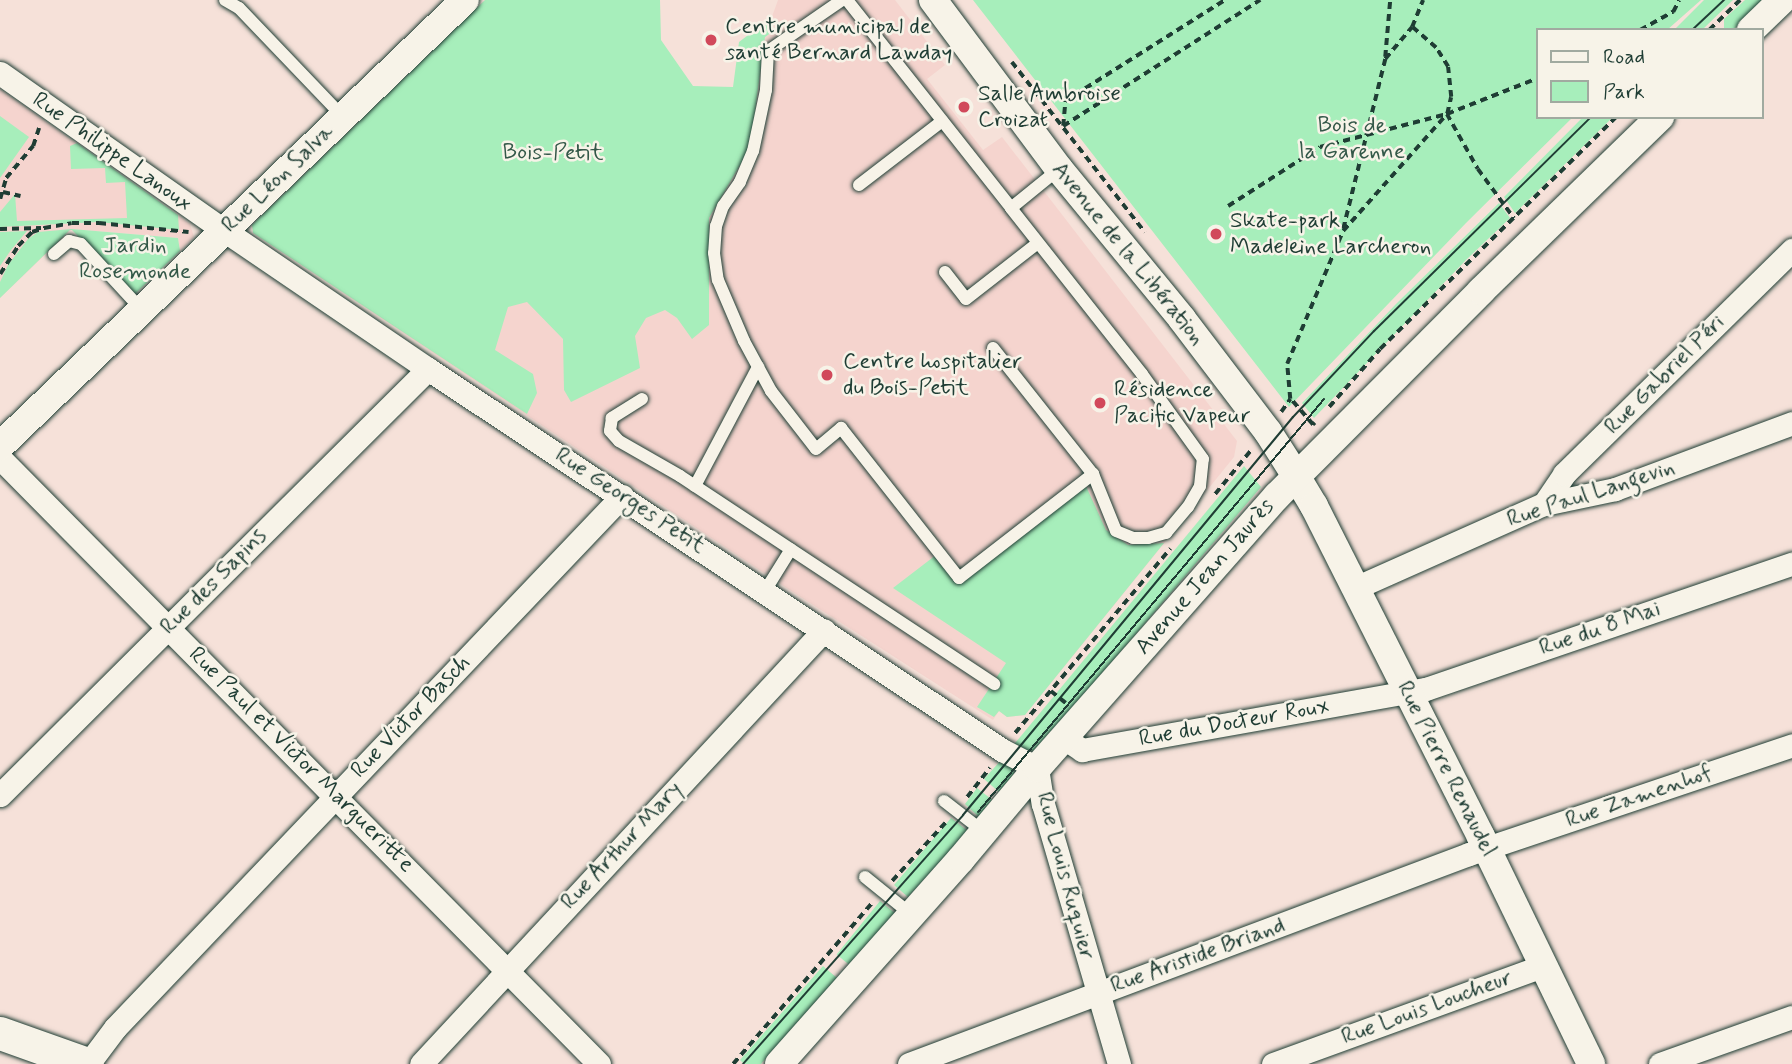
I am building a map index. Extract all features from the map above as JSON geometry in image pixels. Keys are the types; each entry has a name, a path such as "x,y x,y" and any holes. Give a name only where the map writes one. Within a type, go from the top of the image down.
{"main road":[{"path":"0,1032 87,1064"}],"street":[{"name":"Rue Léon Salva","path":"0,446 465,0"},
{"name":"Avenue de la Libération","path":"933,0 1059,169 1182,319 1268,432 1296,476"},
{"path":"1753,28 1782,0"},
{"name":"Rue Philippe Lanoux","path":"0,73 225,231"},
{"name":"Avenue Jean Jaurès","path":"779,1064 1296,476 1659,119"},
{"name":"Rue Georges Petit","path":"225,231 1002,750 1037,768"},
{"name":"Rue Gabriel Péri","path":"1544,505 1564,474 1792,250"},
{"name":"Rue des Sapins","path":"0,795 428,369"},
{"name":"Rue Paul Langevin","path":"1355,588 1544,505 1615,489 1792,424"},
{"name":"Rue Paul et Victor Margueritte","path":"0,458 599,1064"},
{"name":"Rue Pierre Renaudel","path":"1296,476 1487,849 1591,1064"},
{"name":"Rue Victor Basch","path":"87,1064 115,1028 622,496"},
{"name":"Rue du 8 Mai","path":"1407,692 1792,564"},
{"name":"Rue Arthur Mary","path":"421,1064 824,630"},
{"name":"Rue du Docteur Roux","path":"1064,737 1082,750 1407,692"},
{"name":"Rue Zamenhof","path":"1487,849 1792,744"},
{"name":"Rue Louis Ruquier","path":"1037,768 1043,804 1119,1064"},
{"name":"Rue Aristide Briand","path":"909,1064 955,1056 1097,993 1487,849"},
{"name":"Rue Louis Loucheur","path":"1273,1064 1542,966"},
{"path":"1660,1064 1792,1017"}],"lane":[{"path":"225,0 239,8 343,117"},
{"path":"993,348 1093,474 1116,531 1133,538 1166,533 1188,508 1200,486 1203,459 1142,374 844,0 768,51 766,90 753,151 740,182 723,206 716,226 714,253 719,280 758,367 771,391 816,449 841,428 959,578 1093,474"},
{"path":"859,186 942,121"},
{"path":"1011,208 1059,169"},
{"path":"54,254 69,241 81,244 142,310"},
{"path":"945,272 966,299 1038,243"},
{"path":"695,486 758,367"},
{"path":"642,399 612,418 610,431 620,441 695,486 994,684"},
{"path":"765,591 791,549"},
{"path":"944,801 984,832"},
{"path":"865,877 912,915"}],"path":[{"path":"1063,126 1065,101 1225,0"},
{"path":"1063,126 1260,0"},
{"path":"1390,0 1385,59 1343,231 1287,364 1290,399 1313,425 1380,349 1614,119"},
{"path":"1385,59 1412,27 1423,0"},
{"path":"1644,28 1673,12 1679,0"},
{"path":"1711,28 1740,0"},
{"path":"1343,231 1447,114 1451,97 1448,67 1436,48 1412,27"},
{"path":"1004,53 1152,242"},
{"path":"1227,206 1320,147 1447,114 1536,79"},
{"path":"1447,114 1482,175 1514,218"},
{"path":"0,199 6,178 33,146 39,128"},
{"path":"3,192 21,196"},
{"path":"0,229 44,228"},
{"path":"1245,457 1250,462"}],"shaded area":[{"name":"Centre hospitalier du Bois-Petit","path":"485,0 673,100 741,102 778,0 895,0 945,65 927,79 983,150 1002,137 1237,441 1234,457 1025,715 1007,717 999,711 993,720 785,587 253,233 252,225"},
{"path":"0,89 190,224 194,237 180,251 178,238 72,229 0,298"}],"green space":[{"name":"Bois-Petit","path":"485,0 660,0 661,40 693,86 733,87 739,42 768,20 775,30 765,37 750,148 709,218 709,325 692,339 677,318 665,310 646,318 635,336 640,368 571,402 564,390 563,339 527,302 508,307 495,350 533,374 537,393 527,414 253,233 252,225"},
{"name":"Bois de la Garenne","path":"973,0 1701,0 1669,28 1536,28 1536,119 1571,119 1466,223 1289,407"},
{"path":"1704,0 1733,0 1704,28 1676,28"},
{"path":"1745,0 1764,0 1735,28 1724,28 1724,19"},
{"path":"0,116 29,137 0,178"},
{"path":"1581,119 1611,119 1515,213 1504,197"},
{"path":"77,143 178,215 179,230 98,222 0,227 0,212 15,194 17,221 127,218 125,182 106,183 105,168 71,169 70,146"},
{"path":"1499,203 1510,218 1314,418 1302,403 1396,304"},
{"path":"71,229 0,298 0,282 8,265 28,239 38,232"},
{"name":"Jardin Rosemonde","path":"71,229 178,238 180,251 135,294"},
{"path":"27,231 11,250 0,266 0,232"},
{"path":"1244,466 1261,487 1036,751 1011,748"},
{"path":"1085,484 1106,530 1128,545 1164,543 1025,715 1007,717 999,711 994,717 977,707 1006,663 893,588 936,555 959,582"},
{"path":"1003,758 1013,767 1014,775 999,792 984,779"},
{"path":"977,788 995,802 980,818 965,804"},
{"path":"951,818 968,831 908,897 894,885"},
{"path":"880,901 895,913 851,967 837,955"},
{"path":"823,966 837,978 761,1064 744,1064 740,1060"}],"tram line":[{"path":"1694,28 1724,0"},
{"path":"743,1064 963,815 1293,417 1374,331 1589,119"},
{"path":"978,812 1324,399"}],"place":[{"name":"Centre municipal de santé Bernard Lawday","path":"711,40"},
{"name":"Salle Ambroise Croizat","path":"964,107"},
{"name":"Skate-park Madeleine Larcheron","path":"1216,234"},
{"name":"Centre hospitalier du Bois-Petit","path":"827,375"},
{"name":"Résidence Pacific Vapeur","path":"1100,403"}]}
